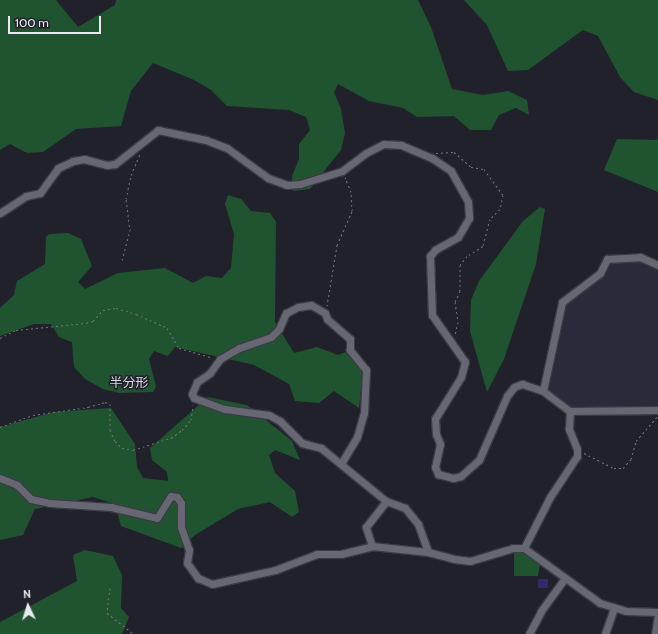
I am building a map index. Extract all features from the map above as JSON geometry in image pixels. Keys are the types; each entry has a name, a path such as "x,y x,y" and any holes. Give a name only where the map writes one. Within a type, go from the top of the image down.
{"street":[{"path":"0,213 26,196 40,193 58,168 84,159 107,165 115,164 158,130 206,140 227,148 268,178 286,184 300,184 342,171 366,153 384,144 401,145 428,156 451,171 468,202 469,218 465,228 458,237 435,250 430,256 432,315 465,362 461,377 435,419 436,434 440,444 435,466 438,474 453,478 461,476 479,460 497,415 514,387 522,384 543,391 570,411 658,410"},
{"path":"543,391 562,302 600,273 608,259 640,257 658,265"},
{"path":"342,462 357,437 364,413 366,370 350,350 350,338 327,319 325,313 311,305 298,307 286,313 279,329 271,337 239,348 218,361 210,373 198,382 192,394 194,398 225,409 269,416 280,421 302,443 321,448 342,462 386,500 405,508 418,524 428,552"},
{"path":"524,548 550,497 577,453 569,429 570,411"},
{"path":"0,478 17,485 32,499 50,503 111,507 157,518 171,496 177,497 182,503 181,527 189,550 187,563 198,578 212,584 224,584 235,577 275,570 317,554 341,554 372,546 428,552 454,559 470,561 513,548 524,548 590,596 614,608 658,612"},
{"path":"372,546 366,527 386,500"},
{"path":"529,634 541,611 565,578"},
{"path":"605,634 614,608"},
{"path":"655,634 658,616"}],"path":[{"path":"428,156 454,152 471,166 489,172 503,195 500,209 490,219 483,246 467,256 460,265 460,290 455,302 458,322 455,336 458,340"},
{"path":"122,260 130,231 126,199 131,175 140,153"},
{"path":"325,313 333,280 337,245 352,211 351,192 342,171"},
{"path":"0,338 16,330 86,323 93,321 103,310 116,308 136,314 167,328 179,348 201,352 218,361"},
{"path":"0,427 34,415 88,407 105,402 110,404 110,430 115,441 122,448 133,450 171,438 182,430 191,420 194,398"},
{"path":"577,453 590,454 614,468 623,468 631,459 636,441 642,431 658,416"},
{"path":"110,588 107,613 134,634"}],"shaded area":[{"path":"640,259 658,267 658,407 572,408 546,391 563,305 602,274 611,260"}],"green space":[{"path":"0,0 56,0 78,27 115,5 116,0 418,0 431,27 452,89 483,95 508,91 527,100 529,115 516,108 499,115 491,130 470,130 454,116 417,117 403,108 369,101 338,84 334,92 341,109 345,133 341,150 310,189 293,191 292,176 299,159 299,144 310,130 306,117 289,110 227,106 211,90 194,80 153,63 131,91 121,126 76,129 43,152 27,153 10,144 0,150"},
{"path":"464,0 658,0 658,100 634,92 620,77 598,36 583,30 528,70 508,71 487,25"},
{"path":"658,135 658,192 604,170 617,139 657,140"},
{"path":"228,195 241,199 251,211 270,213 276,222 275,322 294,353 317,347 338,355 346,352 363,371 359,408 334,391 319,403 295,401 289,384 254,365 175,347 168,356 154,351 149,359 156,386 153,392 119,393 103,389 85,379 74,367 72,342 59,337 51,324 34,324 0,336 0,308 14,295 17,281 45,264 46,237 49,234 68,233 81,239 92,266 78,282 85,289 118,273 165,268 193,283 206,276 222,278 231,268 234,234 225,204"},
{"path":"540,207 545,209 536,264 504,359 487,392 470,331 471,300 479,281 523,221"},
{"path":"208,397 247,405 292,441 300,460 275,450 269,455 275,473 295,491 299,512 292,517 270,502 238,509 195,535 181,548 121,526 115,504 93,497 35,509 23,535 0,540 0,427 54,412 111,408 135,444 137,467 143,478 168,481 167,472 152,460 150,448"},
{"path":"85,550 113,556 122,575 121,608 129,617 122,634 0,634 0,622 77,581 73,555"},
{"path":"514,551 523,551 540,563 538,576 514,576"}],"building":[{"path":"538,579 548,579 548,588 538,588"}],"district":[{"name":"半分形","path":"129,382"}]}
